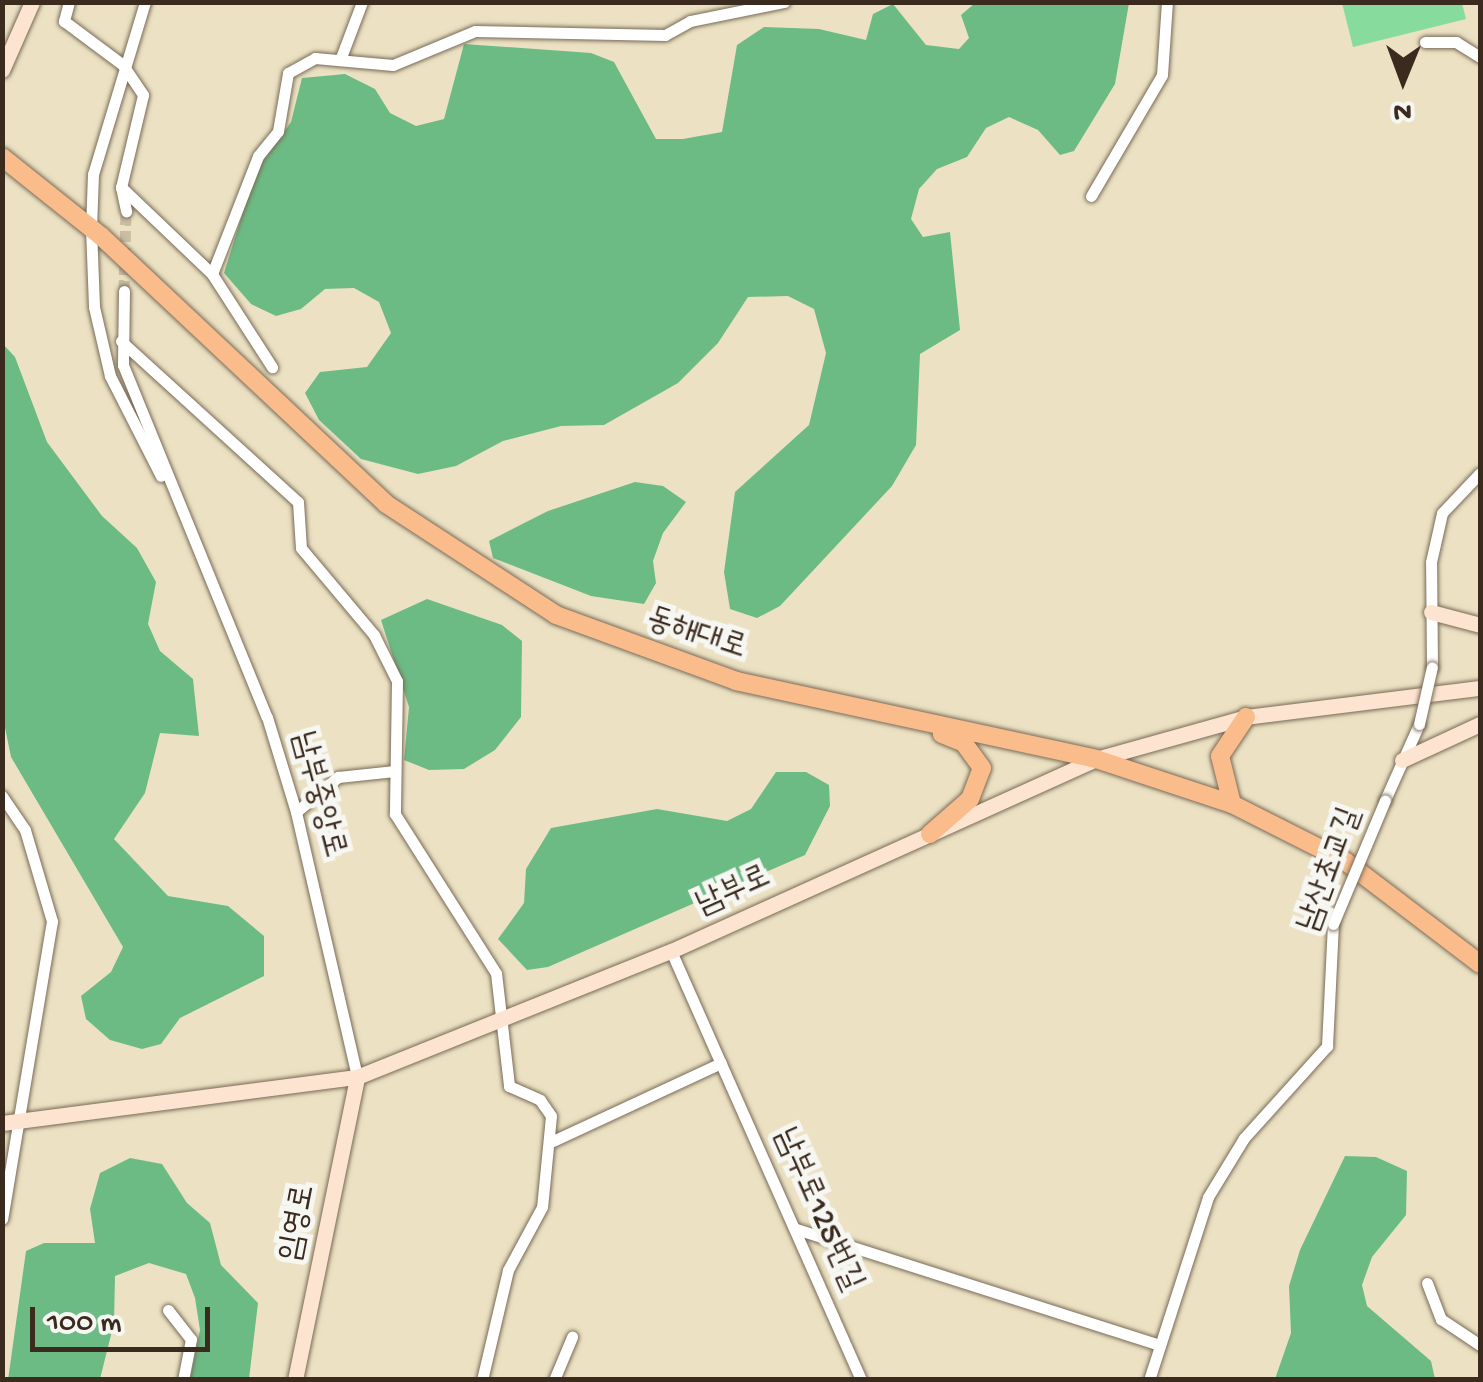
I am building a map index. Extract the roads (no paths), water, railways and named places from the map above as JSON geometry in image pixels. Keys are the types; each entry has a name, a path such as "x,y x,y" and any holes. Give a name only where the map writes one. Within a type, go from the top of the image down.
{"main road":[{"name":"동해대로","path":"2,157 91,228 386,504 526,597 638,650 736,681 1096,759 1232,804 1345,861 1480,964"},
{"path":"1232,804 1220,756 1246,717"},
{"path":"905,718 964,743 982,768 970,799 930,834"}],"street":[{"path":"2,70 32,2"},
{"path":"69,2 64,20 123,64 144,95 121,188 126,211"},
{"name":"남부중앙로","path":"145,2 123,64 93,174 94,307 110,376 196,537"},
{"path":"340,60 362,2"},
{"path":"700,20 704,2"},
{"path":"212,274 251,171 278,131 288,73 315,58 393,66 474,30 665,36 700,20 784,2"},
{"path":"1090,196 1162,75 1166,2"},
{"path":"1426,42 1456,42 1480,58"},
{"path":"121,188 212,274 272,366"},
{"name":"남부중앙로","path":"124,292 122,341 130,382 196,537 296,812 357,1078"},
{"path":"122,341 298,502 301,548 374,635 397,682 401,725 395,771 396,814 496,973 510,1086 540,1100 552,1116 553,1141 542,1208 508,1270 482,1380"},
{"name":"남산초교길","path":"1149,1380 1208,1198 1244,1138 1326,1046 1334,924 1419,724 1432,667 1431,562 1442,513 1480,474"},
{"path":"1430,612 1480,625"},
{"name":"남부로","path":"10,1122 357,1078 671,950 1096,759 1246,717 1480,688"},
{"path":"1402,760 1480,724"},
{"path":"296,812 338,777 395,771"},
{"path":"2,796 26,830 52,921 10,1122 2,1219"},
{"name":"남부로125번길","path":"671,950 861,1380"},
{"path":"553,1141 721,1063"},
{"name":"임영로","path":"295,1380 357,1078"},
{"path":"796,1228 1160,1345"},
{"path":"1428,1283 1440,1319 1480,1345"},
{"path":"168,1310 191,1339 184,1380"},
{"path":"554,1380 572,1337"}],"tunnel":[{"path":"124,291 126,211"}]}
